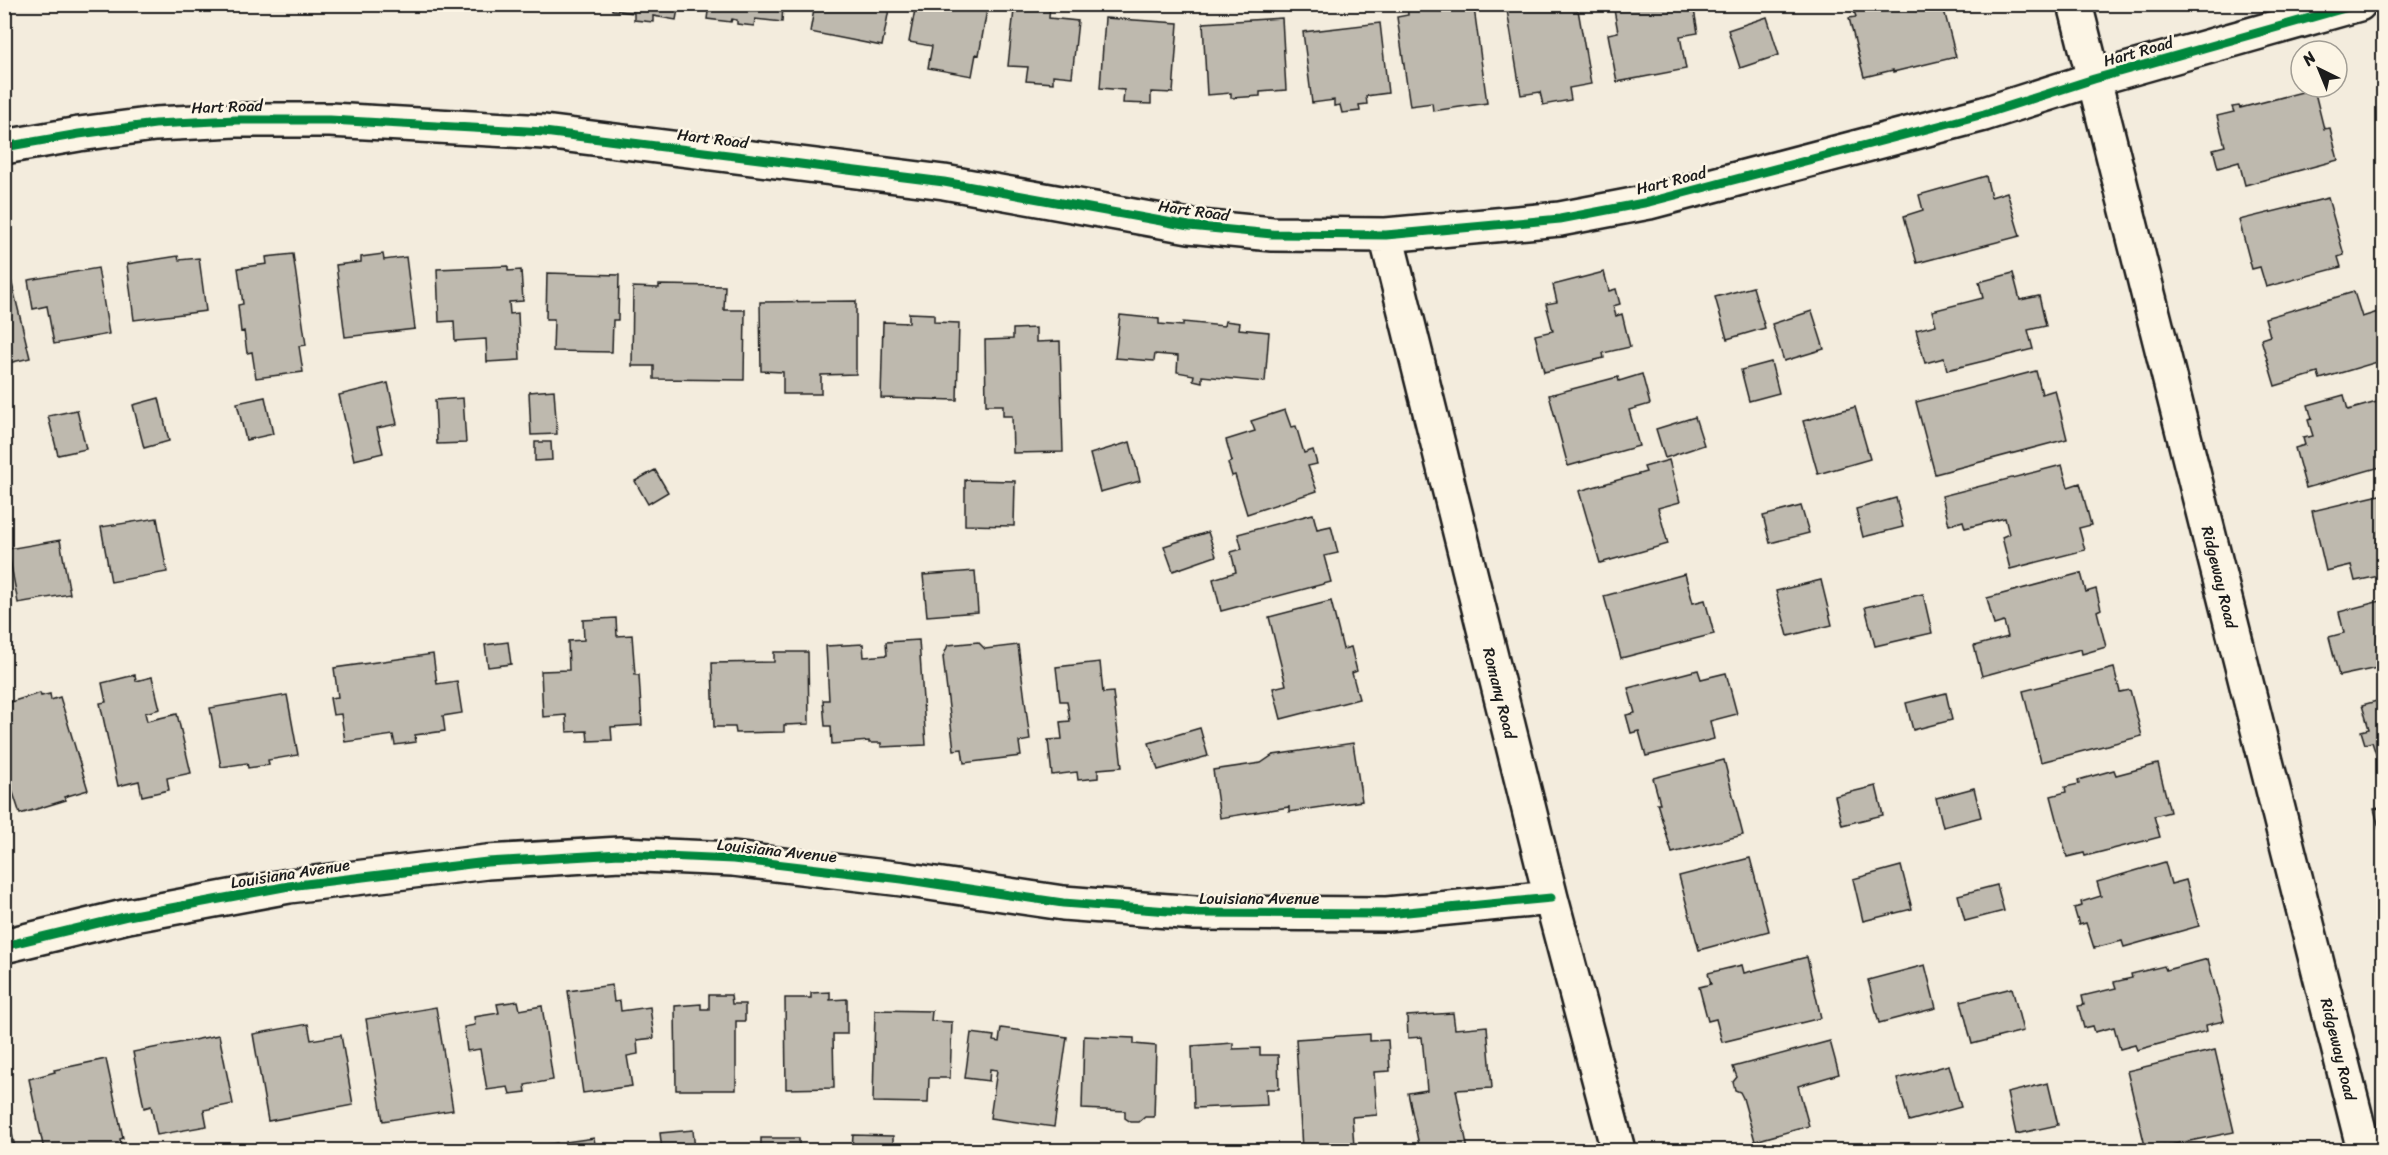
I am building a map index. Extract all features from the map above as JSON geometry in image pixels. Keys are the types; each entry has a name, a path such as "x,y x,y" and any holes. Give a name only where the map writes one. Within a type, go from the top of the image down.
{"street":[{"name":"Ridgeway Road","path":"2075,4 2364,1150"},
{"name":"Hart Road","path":"4,147 155,124 236,120 330,120 544,132 944,182 1189,226 1272,234 1386,235 1560,219 1649,202 1984,114 2094,79 2359,4"},
{"name":"Romany Road","path":"1386,235 1551,898 1618,1150"},
{"name":"Louisiana Avenue","path":"4,946 128,916 289,886 487,862 620,854 733,859 902,879 1064,903 1195,913 1387,914 1551,898"}],"building":[{"path":"99,4 117,4 118,8 100,11"},
{"path":"612,4 679,4 676,20 653,16 653,22 634,20 634,13 612,10"},
{"path":"709,4 783,4 782,22 755,19 754,26 737,24 737,20 732,19 731,22 707,19"},
{"path":"815,4 890,4 882,46 810,32"},
{"path":"916,4 988,4 979,55 976,54 972,76 928,68 932,46 909,42"},
{"path":"1023,4 1050,4 1049,18 1078,21 1072,77 1053,75 1053,83 1026,81 1028,67 1008,66 1014,10 1023,11"},
{"path":"1407,4 1460,4 1460,9 1474,8 1487,103 1433,111 1432,103 1410,106 1397,17 1408,15"},
{"path":"1506,4 1577,4 1591,84 1569,88 1571,100 1543,105 1540,92 1521,95"},
{"path":"1613,4 1693,4 1698,33 1680,36 1686,69 1617,82 1608,34 1618,32"},
{"path":"1868,4 1932,4 1932,8 1943,6 1956,57 1864,77 1849,18 1856,17 1853,8"},
{"path":"1767,17 1779,55 1740,68 1728,30"},
{"path":"1105,18 1178,23 1173,93 1151,92 1151,104 1123,103 1124,90 1100,88"},
{"path":"1282,18 1286,90 1260,92 1260,96 1231,98 1231,93 1207,95 1203,23"},
{"path":"1380,23 1388,93 1366,96 1367,104 1359,105 1360,111 1342,113 1340,105 1334,106 1334,100 1312,103 1303,32"},
{"path":"2289,95 2289,99 2316,99 2324,129 2330,128 2338,160 2245,185 2239,162 2218,168 2213,149 2225,146 2217,116 2234,112 2232,107 2239,106 2240,108"},
{"path":"1986,176 1991,197 2007,192 2020,236 1917,263 1904,216 1923,210 1919,195"},
{"path":"2328,198 2344,255 2338,257 2341,267 2266,287 2260,267 2252,269 2239,220"},
{"path":"293,254 306,345 299,346 303,372 256,378 252,352 247,353 244,331 241,332 238,305 243,304 238,268 267,264 266,257"},
{"path":"383,254 384,260 406,257 415,329 345,337 336,265 361,262 361,257"},
{"path":"178,256 179,260 199,258 206,311 134,320 127,264"},
{"path":"508,266 508,271 521,270 523,301 509,302 510,314 518,313 520,360 487,362 486,339 455,341 454,321 439,322 437,269"},
{"path":"98,268 109,334 54,344 47,306 33,309 28,280"},
{"path":"1604,272 1609,291 1616,289 1620,304 1613,306 1616,316 1622,314 1630,347 1603,353 1604,358 1544,372 1535,335 1553,331 1546,304 1557,302 1553,285"},
{"path":"547,273 619,275 618,320 613,320 612,352 553,351 554,319 546,319"},
{"path":"2013,273 2020,300 2039,296 2046,326 2028,330 2033,349 1947,370 1944,358 1925,363 1916,330 1936,325 1932,311 1983,298 1979,282"},
{"path":"11,280 30,358 4,364 4,281"},
{"path":"659,285 725,286 724,310 745,310 744,380 654,379 654,366 632,366 633,287 659,288"},
{"path":"1753,287 1765,328 1727,339 1715,297"},
{"path":"2354,292 2362,317 2384,310 2384,360 2320,379 2318,373 2275,386 2261,339 2270,336 2265,318"},
{"path":"856,301 856,374 821,375 821,394 783,394 783,372 761,371 760,302"},
{"path":"1812,311 1824,349 1784,361 1772,324"},
{"path":"909,313 934,314 934,322 959,323 957,400 881,398 883,322 909,323"},
{"path":"1120,315 1159,319 1159,324 1183,326 1183,322 1224,326 1225,321 1240,323 1239,329 1269,332 1265,382 1202,376 1202,382 1193,380 1194,375 1177,372 1178,356 1155,354 1154,361 1115,358"},
{"path":"1036,328 1036,342 1060,341 1063,452 1013,453 1012,416 1003,416 1003,405 986,405 985,340 1013,339 1013,329"},
{"path":"1771,362 1779,393 1749,401 1741,370"},
{"path":"2036,371 2042,394 2055,390 2067,439 1935,474 1916,402"},
{"path":"1642,374 1650,404 1629,410 1639,446 1568,466 1549,395 1618,377 1619,381"},
{"path":"388,383 397,424 377,428 383,453 354,460 339,395"},
{"path":"554,390 557,434 531,435 529,392"},
{"path":"2344,395 2348,410 2384,400 2384,466 2306,488 2295,448 2305,445 2303,438 2313,436 2308,420 2312,419 2308,405"},
{"path":"265,397 273,434 246,440 237,403"},
{"path":"159,398 169,441 144,448 133,405"},
{"path":"463,398 466,443 437,444 435,400"},
{"path":"1855,407 1870,459 1818,474 1803,421"},
{"path":"77,410 86,449 58,455 48,416"},
{"path":"1285,410 1291,427 1296,426 1304,453 1313,450 1317,464 1308,466 1317,491 1247,514 1235,475 1232,476 1228,463 1232,461 1226,440 1255,431 1251,421"},
{"path":"1695,417 1704,445 1665,458 1656,429"},
{"path":"535,442 551,442 552,460 535,461"},
{"path":"1130,442 1140,481 1100,492 1090,454"},
{"path":"1669,460 1680,502 1658,508 1668,544 1600,563 1579,491 1646,472 1644,467"},
{"path":"2062,465 2068,487 2080,483 2091,525 2079,528 2085,550 2010,569 2002,537 2009,534 2005,518 1965,528 1963,521 1949,525 1942,496"},
{"path":"655,470 668,492 648,504 635,481"},
{"path":"965,480 1015,481 1014,526 965,525"},
{"path":"2384,494 2384,575 2355,581 2351,565 2326,571 2312,511"},
{"path":"1896,498 1903,527 1863,537 1856,509"},
{"path":"1801,506 1809,533 1770,543 1763,516"},
{"path":"1313,514 1317,529 1331,526 1338,553 1324,556 1331,582 1221,611 1213,579 1236,572 1231,552 1242,549 1238,534"},
{"path":"157,518 167,572 111,582 101,527"},
{"path":"1208,532 1216,556 1173,571 1164,546"},
{"path":"60,540 70,594 18,603 8,549"},
{"path":"975,571 978,612 927,616 923,575"},
{"path":"2081,573 2086,592 2096,589 2101,609 2097,611 2106,647 2082,654 2081,649 1982,676 1974,646 2008,637 2004,622 1994,625 1987,598"},
{"path":"1685,574 1693,603 1705,600 1714,634 1621,658 1604,596"},
{"path":"1821,580 1832,625 1788,636 1776,591"},
{"path":"1923,594 1932,633 1875,646 1865,607"},
{"path":"2384,600 2384,672 2377,668 2339,676 2329,637 2344,633 2339,612"},
{"path":"1331,601 1343,649 1351,647 1357,671 1352,673 1359,699 1281,719 1273,688 1286,685 1269,617"},
{"path":"616,618 617,636 632,635 635,675 639,675 642,725 611,727 612,740 588,741 587,731 567,732 566,715 543,717 541,671 569,670 568,641 584,640 583,620"},
{"path":"919,640 926,745 881,747 881,743 869,743 869,741 832,744 831,726 825,726 823,700 829,700 826,646 863,644 864,657 887,655 886,642"},
{"path":"508,642 511,664 488,667 485,645"},
{"path":"978,642 985,649 1018,645 1030,740 1019,742 1021,756 964,763 962,749 954,750 943,657 948,645"},
{"path":"774,652 808,652 809,724 784,725 784,732 736,733 735,727 714,727 712,663 774,662"},
{"path":"433,654 437,684 457,681 462,713 443,716 445,731 415,735 416,742 395,745 393,735 345,742 341,714 333,715 330,698 338,697 334,668"},
{"path":"1100,662 1103,693 1113,692 1122,767 1098,769 1098,778 1078,780 1077,772 1052,775 1048,740 1062,739 1060,722 1070,721 1067,701 1060,701 1056,667"},
{"path":"2114,668 2120,692 2130,690 2142,736 2041,762 2023,691"},
{"path":"1698,670 1701,679 1726,673 1737,714 1710,721 1714,739 1646,756 1639,731 1631,733 1626,715 1635,713 1628,688"},
{"path":"135,675 136,681 152,677 160,709 145,713 147,721 177,714 191,773 167,778 169,790 142,796 139,781 118,786 100,703 106,702 102,683"},
{"path":"40,693 41,696 50,694 51,700 60,697 88,790 64,797 66,800 20,814 4,765 4,704"},
{"path":"1946,693 1952,720 1913,730 1906,703"},
{"path":"287,695 298,755 268,760 269,765 248,768 247,763 221,767 210,708"},
{"path":"2384,699 2384,769 2382,762 2379,763 2372,742 2365,744 2361,731 2369,729 2362,705"},
{"path":"1200,728 1208,756 1158,770 1149,743"},
{"path":"1353,743 1362,801 1289,812 1289,807 1220,818 1213,770 1261,763 1273,755"},
{"path":"1724,760 1743,835 1672,853 1657,803 1660,803 1653,778"},
{"path":"2158,764 2170,812 2154,816 2160,837 2085,856 2084,853 2067,857 2051,796 2066,792 2065,787 2079,784 2078,780 2114,770 2116,775"},
{"path":"1876,786 1883,815 1842,825 1835,796"},
{"path":"1974,788 1981,817 1943,827 1936,798"},
{"path":"2384,807 2384,846 2374,809"},
{"path":"1750,858 1769,931 1699,950 1679,876"},
{"path":"2165,862 2171,884 2186,880 2199,926 2124,947 2122,941 2094,948 2086,923 2079,925 2074,908 2082,906 2081,902 2101,896 2097,882"},
{"path":"1901,866 1912,909 1863,921 1853,879"},
{"path":"1997,885 2004,911 1965,921 1958,895"},
{"path":"1807,957 1821,1018 1722,1042 1716,1019 1708,1021 1699,987 1711,984 1708,973 1742,965 1744,973"},
{"path":"2208,959 2224,1021 2206,1025 2207,1031 2137,1050 2135,1045 2120,1049 2114,1027 2095,1032 2093,1026 2084,1028 2078,1006 2084,1005 2082,996 2116,988 2114,982 2132,978 2131,974 2164,966 2166,970"},
{"path":"1925,965 1936,1008 1879,1023 1868,980"},
{"path":"612,985 614,1002 620,1001 621,1011 650,1007 654,1038 637,1040 638,1054 627,1056 632,1086 583,1093 568,991"},
{"path":"2012,988 2023,1031 1972,1044 1961,1001"},
{"path":"830,992 830,1000 847,999 847,1034 833,1034 834,1088 786,1089 785,998 811,998 811,993"},
{"path":"709,995 731,995 732,1004 745,1004 745,1021 736,1021 736,1090 676,1090 675,1006 701,1004 701,1009 709,1009"},
{"path":"518,1001 520,1010 542,1006 553,1080 525,1085 526,1092 510,1094 508,1087 487,1090 480,1049 467,1051 464,1027 475,1025 474,1017 499,1013 497,1004"},
{"path":"436,1007 453,1110 383,1121 366,1019"},
{"path":"875,1010 932,1011 931,1021 952,1022 950,1078 929,1078 928,1103 873,1102"},
{"path":"1453,1013 1455,1029 1487,1026 1492,1088 1456,1090 1468,1150 1420,1150 1408,1093 1427,1090 1422,1037 1408,1038 1407,1016"},
{"path":"308,1024 311,1040 341,1035 353,1105 268,1121 253,1034"},
{"path":"1001,1028 1067,1037 1054,1127 990,1118 997,1070 990,1069 989,1081 965,1078 971,1033 994,1036 993,1041 999,1042"},
{"path":"1370,1034 1370,1041 1388,1040 1390,1071 1374,1072 1377,1115 1352,1117 1354,1147 1302,1150 1296,1039"},
{"path":"219,1035 233,1104 204,1110 207,1126 157,1135 151,1106 144,1108 133,1052"},
{"path":"1084,1036 1134,1038 1134,1044 1156,1046 1154,1117 1145,1117 1139,1122 1131,1122 1125,1118 1125,1111 1082,1109"},
{"path":"1830,1041 1839,1074 1798,1086 1809,1126 1755,1141 1743,1098 1740,1092 1735,1090 1733,1082 1737,1077 1733,1067"},
{"path":"1233,1043 1233,1049 1260,1048 1260,1055 1278,1055 1279,1089 1266,1089 1267,1105 1194,1108 1192,1046"},
{"path":"2215,1050 2234,1132 2146,1150 2127,1071"},
{"path":"106,1059 123,1138 120,1139 122,1150 44,1150 29,1079 55,1072 54,1070"},
{"path":"1949,1065 1961,1107 1909,1121 1897,1079"},
{"path":"2048,1083 2058,1125 2016,1134 2007,1093"},
{"path":"4,1095 15,1148 4,1150"},
{"path":"693,1130 695,1150 662,1150 660,1133"},
{"path":"853,1135 893,1136 893,1150 852,1150"},
{"path":"594,1138 596,1150 567,1150 566,1142"},
{"path":"761,1138 799,1138 799,1150 761,1150"},
{"path":"557,1143 558,1150 520,1149"}],"cycle path":[{"path":"4,147 155,124 236,120 330,120 544,132 944,182 1189,226 1272,234 1386,235 1560,219 1649,202 1984,114 2094,79 2359,4"},
{"path":"4,946 128,916 289,886 487,862 620,854 733,859 902,879 1063,903 1195,913 1387,914 1551,898"}]}
